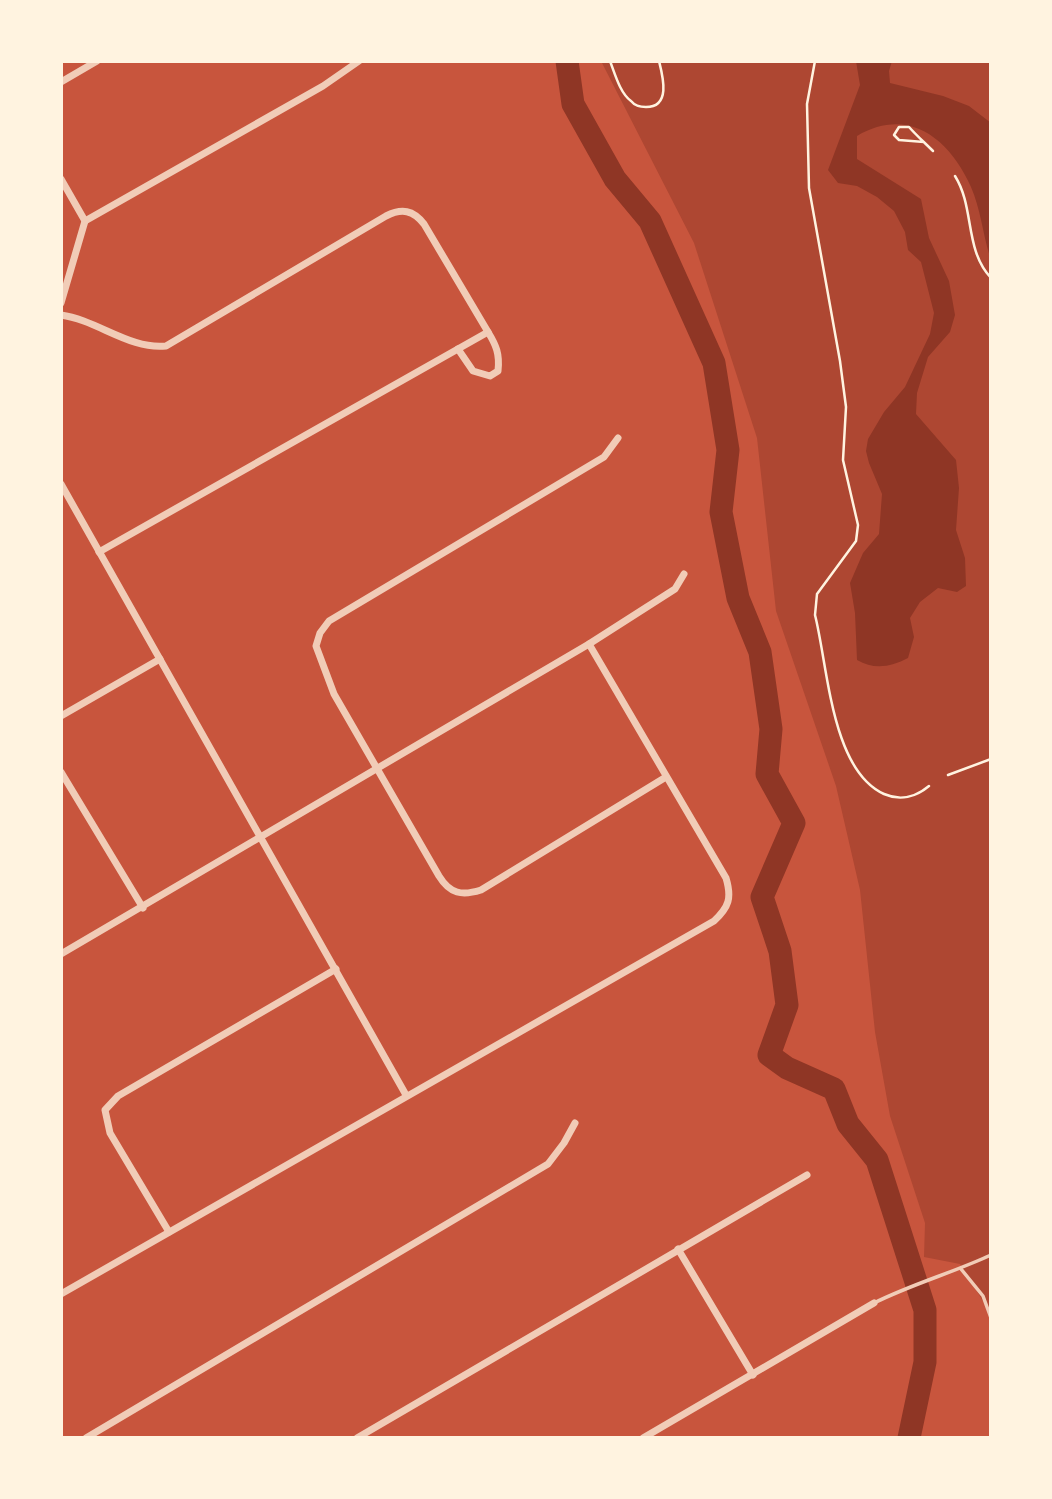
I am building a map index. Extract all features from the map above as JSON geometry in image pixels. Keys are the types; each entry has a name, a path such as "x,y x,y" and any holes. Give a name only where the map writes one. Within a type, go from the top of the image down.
{"street":[{"path":"61,82 97,61"},
{"path":"61,303 85,221 323,86 359,61"},
{"path":"61,178 85,221"},
{"path":"61,315 82,318 152,348 166,346 386,216 405,210 416,214 424,223 488,331 497,347 500,360 498,370 490,376 473,371 458,349"},
{"path":"99,552 488,331"},
{"path":"618,438 604,457 329,621 320,633 316,646 334,694 378,766 444,885 454,893 468,894 481,890 666,777"},
{"path":"61,484 406,1095"},
{"path":"61,954 589,644 676,589 684,574"},
{"path":"61,1294 714,921 729,902 726,878 589,644"},
{"path":"61,716 160,659"},
{"path":"61,772 143,908"},
{"path":"169,1232 110,1133 105,1110 118,1096 336,969"},
{"path":"86,1438 548,1164 575,1123"},
{"path":"357,1438 807,1175"},
{"path":"678,1249 753,1375"},
{"path":"643,1438 874,1304"}],"lane":[{"path":"874,1304 912,1284 961,1269 991,1255"},
{"path":"961,1269 983,1296 991,1318"}],"path":[{"path":"610,61 627,98 641,107 652,107 660,101 664,91 659,61"},
{"path":"815,61 807,104 809,188 840,361 846,407 843,460 858,525 856,541 817,594 815,615 844,745 854,768 869,784 891,797 913,796 929,786"},
{"path":"924,142 899,140 894,135 899,127 904,126 924,142 933,151"},
{"path":"955,176 962,194 976,256 991,278"},
{"path":"948,775 991,759"}],"shaded area":[{"path":"601,61 991,61 991,1314 960,1264 924,1257 925,1223 890,1116 875,1032 860,890 836,786 776,611 757,438 694,243"},
{"path":"856,61 892,61 890,83 943,96 969,106 991,123 991,260 971,187 951,154 939,141 910,126 893,124 857,136 857,159 921,199 929,238 949,281 955,315 950,332 928,357 917,393 916,414 956,460 959,488 956,530 965,558 966,586 957,592 938,588 920,602 910,618 914,637 908,658 882,666 857,660 855,613 850,583 863,553 879,534 882,494 866,451 868,439 884,412 905,387 930,334 934,313 921,262 908,250 905,232 894,211 857,186 838,183 828,170 860,85"}],"waterway":[{"path":"567,61 573,104 615,179 650,221 714,363 728,450 721,512 738,598 760,652 771,729 767,774 794,823 762,897 780,951 787,1005 769,1055 787,1068 834,1089 848,1124 877,1160 925,1310 925,1362 909,1438"}]}
